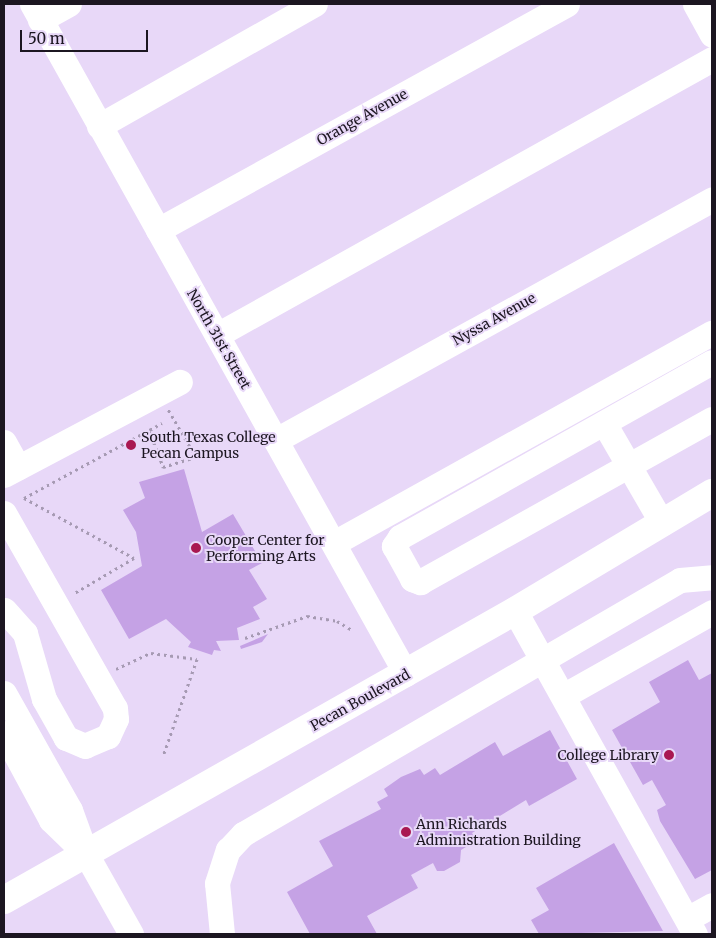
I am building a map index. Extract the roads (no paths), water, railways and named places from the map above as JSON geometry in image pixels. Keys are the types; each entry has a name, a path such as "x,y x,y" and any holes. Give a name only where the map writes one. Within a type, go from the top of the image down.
{"main road":[{"name":"Pecan Boulevard","path":"4,900 406,674 712,493"}],"street":[{"path":"36,12 70,4"},
{"path":"99,126 316,4"},
{"name":"Orange Avenue","path":"158,230 567,4"},
{"path":"695,4 712,35"},
{"name":"North 31st Street","path":"36,12 406,674"},
{"path":"217,335 712,59"},
{"name":"Nyssa Avenue","path":"276,440 712,199"},
{"path":"334,543 712,333"},
{"path":"712,362 396,540 394,546 412,579 420,582 712,419"},
{"path":"4,442 11,471 180,382"},
{"path":"604,423 662,523"},
{"path":"4,610 25,633 44,699 66,738 85,746 108,736 116,719 115,708 10,507"},
{"path":"222,934 217,883 228,850 243,834 680,580 712,577"},
{"path":"515,611 691,927 712,905"},
{"path":"563,696 712,612"},
{"path":"4,693 70,810 86,854 131,934"},
{"path":"4,734 51,820 86,854"}],"place":[{"name":"South Texas College Pecan Campus","path":"131,445"},
{"name":"Cooper Center for Performing Arts","path":"196,548"},
{"name":"College Library","path":"669,755"},
{"name":"Ann Richards Administration Building","path":"406,832"}]}
